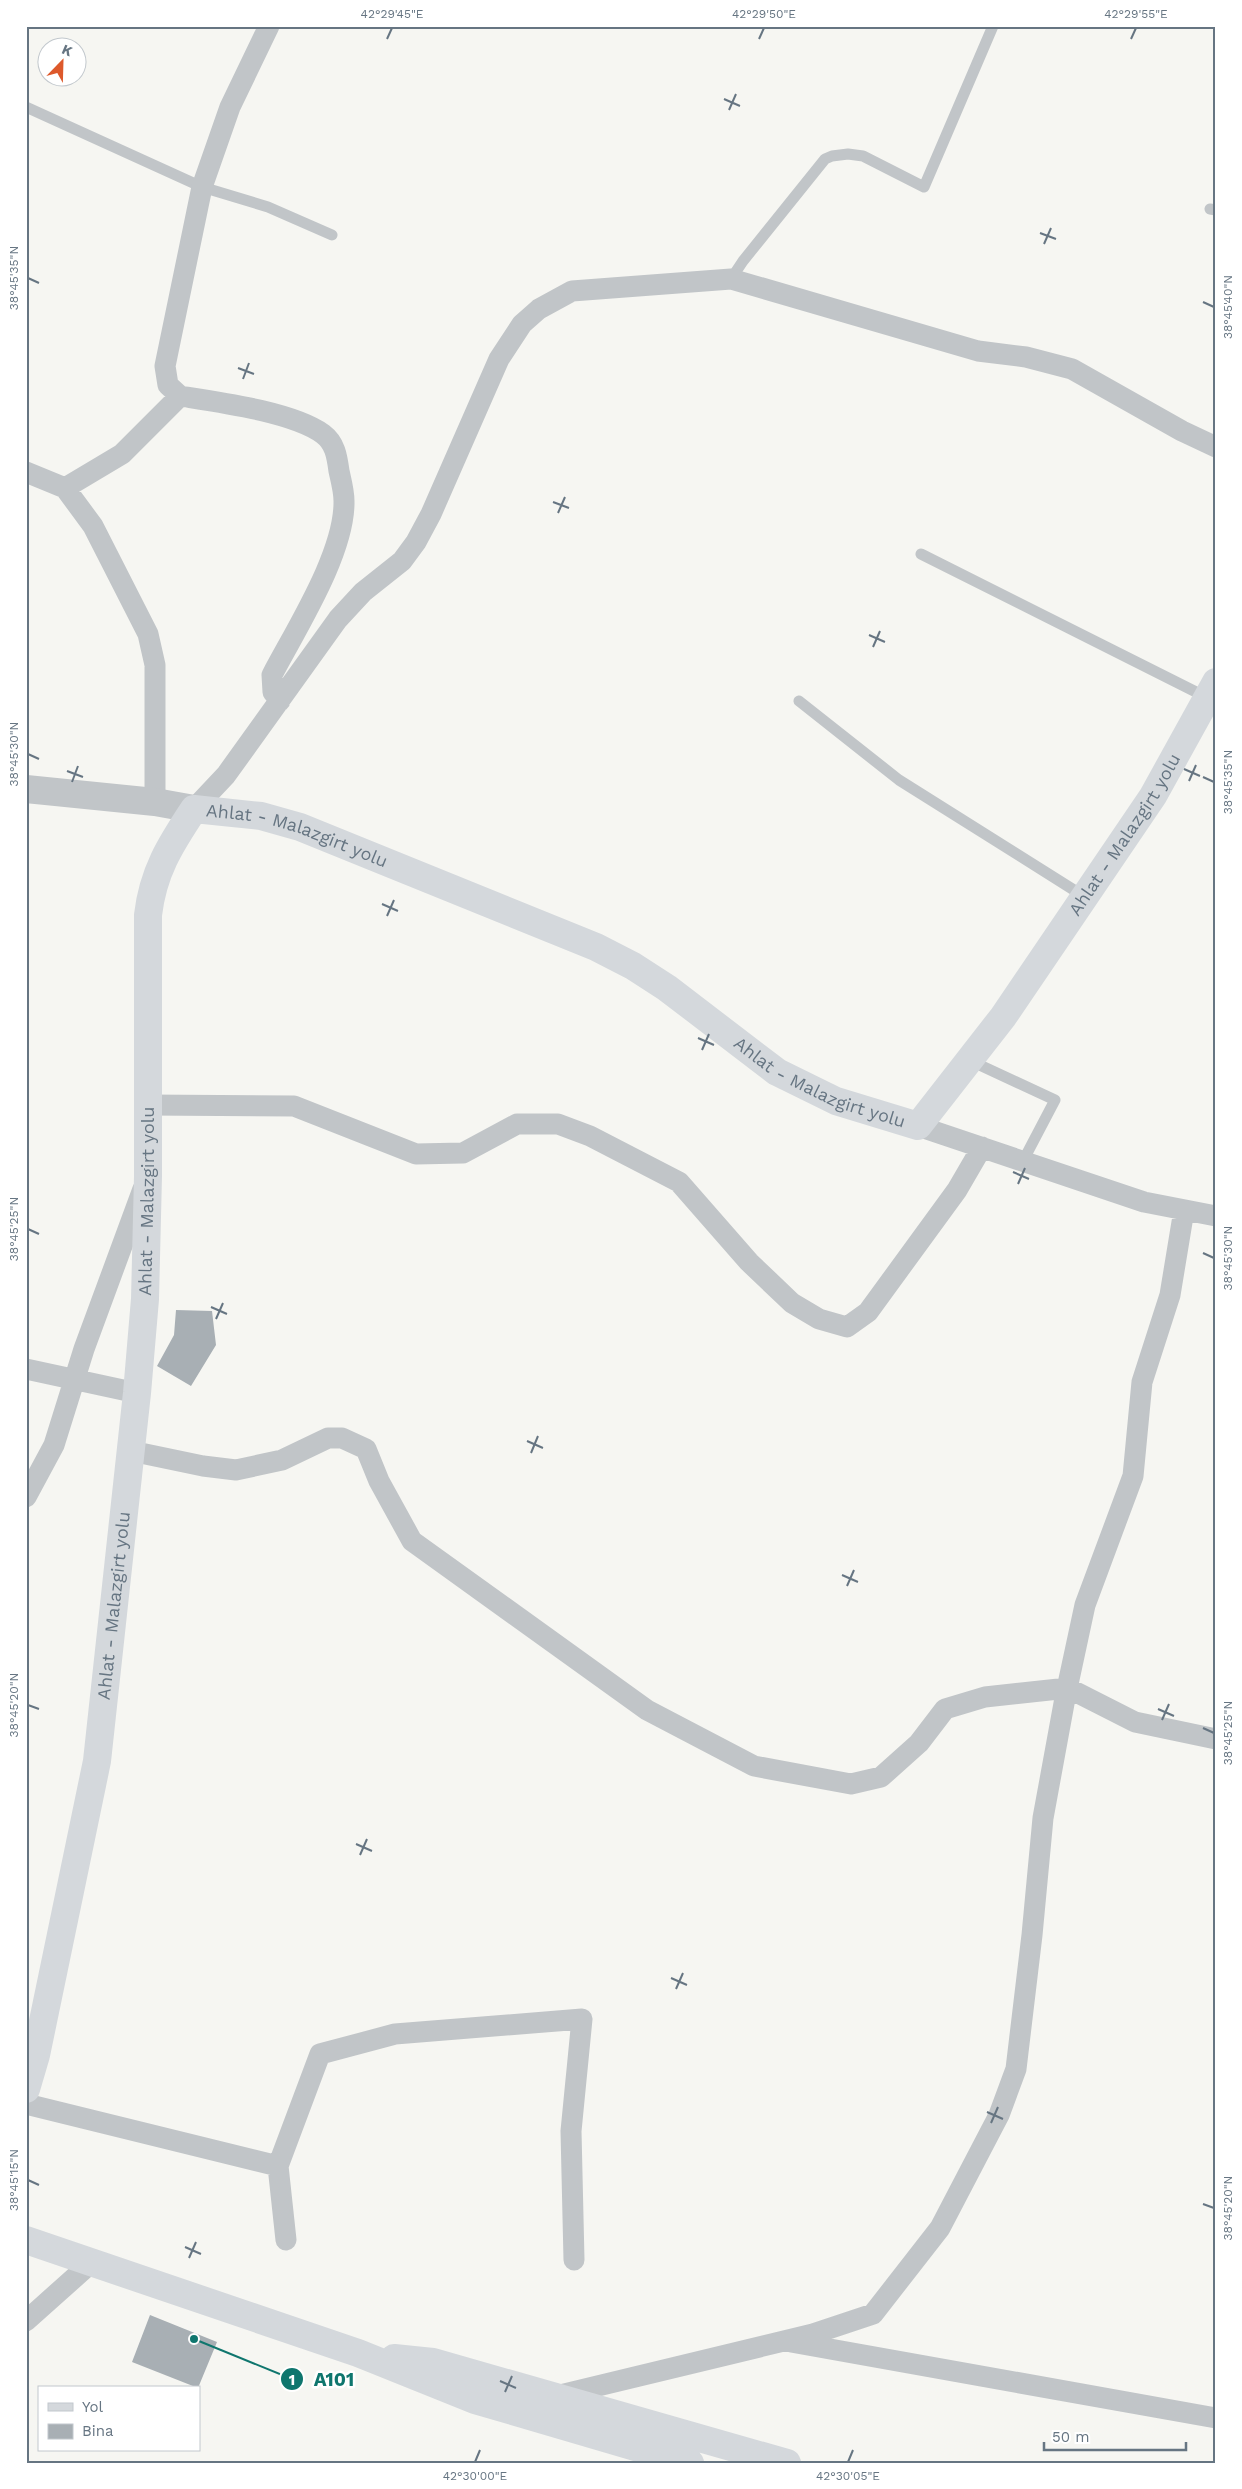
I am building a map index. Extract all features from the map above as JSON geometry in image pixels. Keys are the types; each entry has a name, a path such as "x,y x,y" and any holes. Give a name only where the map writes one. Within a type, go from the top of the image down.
{"main road":[{"name":"Ahlat - Malazgirt yolu","path":"26,2089 36,2055 97,1761 131,1451 145,1299 148,1176 148,915 151,892 160,864 194,809 261,816 300,827 596,947 633,966 667,988 777,1072 836,1100 918,1126 971,1061 1085,897 1153,796 1213,695"},
{"path":"26,2240 358,2353 475,2400 690,2463"},
{"path":"358,2353 433,2362 787,2463"}],"street":[{"path":"269,26 230,107 202,187 165,366 168,385 180,396 237,405 314,428 324,435 336,452 344,500 342,523 319,584 272,675 273,692 280,701"},
{"path":"26,789 155,802 194,809 226,775 338,619 363,592 402,561 416,542 432,514 499,359 522,324 539,309 572,291 731,279 978,351 1034,359 1072,369 1182,431 1216,447"},
{"path":"65,488 122,454 180,396"},
{"path":"26,472 65,488 93,526 143,620 150,640 155,666 155,802"},
{"path":"147,1105 294,1106 416,1154 463,1153 517,1124 558,1124 590,1136 679,1182 749,1262 792,1302 819,1319 846,1327 868,1312 957,1190 982,1147"},
{"path":"918,1126 1144,1202 1216,1216"},
{"path":"26,1497 54,1445 74,1381 148,1176"},
{"path":"529,2416 552,2397 813,2334 873,2314 940,2228 999,2115 1016,2068 1032,1936 1043,1818 1068,1688 1085,1605 1133,1476 1142,1382 1170,1295 1184,1210"},
{"path":"26,1369 74,1381 137,1393"},
{"path":"131,1451 203,1466 236,1470 282,1460 328,1438 342,1438 366,1449 379,1481 412,1541 647,1710 754,1766 851,1784 881,1777 919,1743 945,1709 985,1696 1068,1688 1135,1722 1216,1738"},
{"path":"286,2240 278,2166 320,2054 395,2034 582,2019 571,2131 574,2260"},
{"path":"26,2104 278,2166"},
{"path":"26,2321 92,2262"},
{"path":"784,2341 1216,2418"}],"lane":[{"path":"731,279 743,261 826,159 848,154 863,156 924,187 993,26"},
{"path":"26,107 202,187 268,207 332,235"},
{"path":"921,554 1213,695"},
{"path":"799,701 899,780 1085,897"},
{"path":"971,1061 1055,1100 1023,1161"}],"building":[{"path":"176,1310 212,1311 216,1345 191,1386 157,1366 174,1335"},
{"path":"150,2315 217,2342 199,2386 193,2386 132,2362"}],"place":[{"name":"A101","path":"194,2339"}]}
